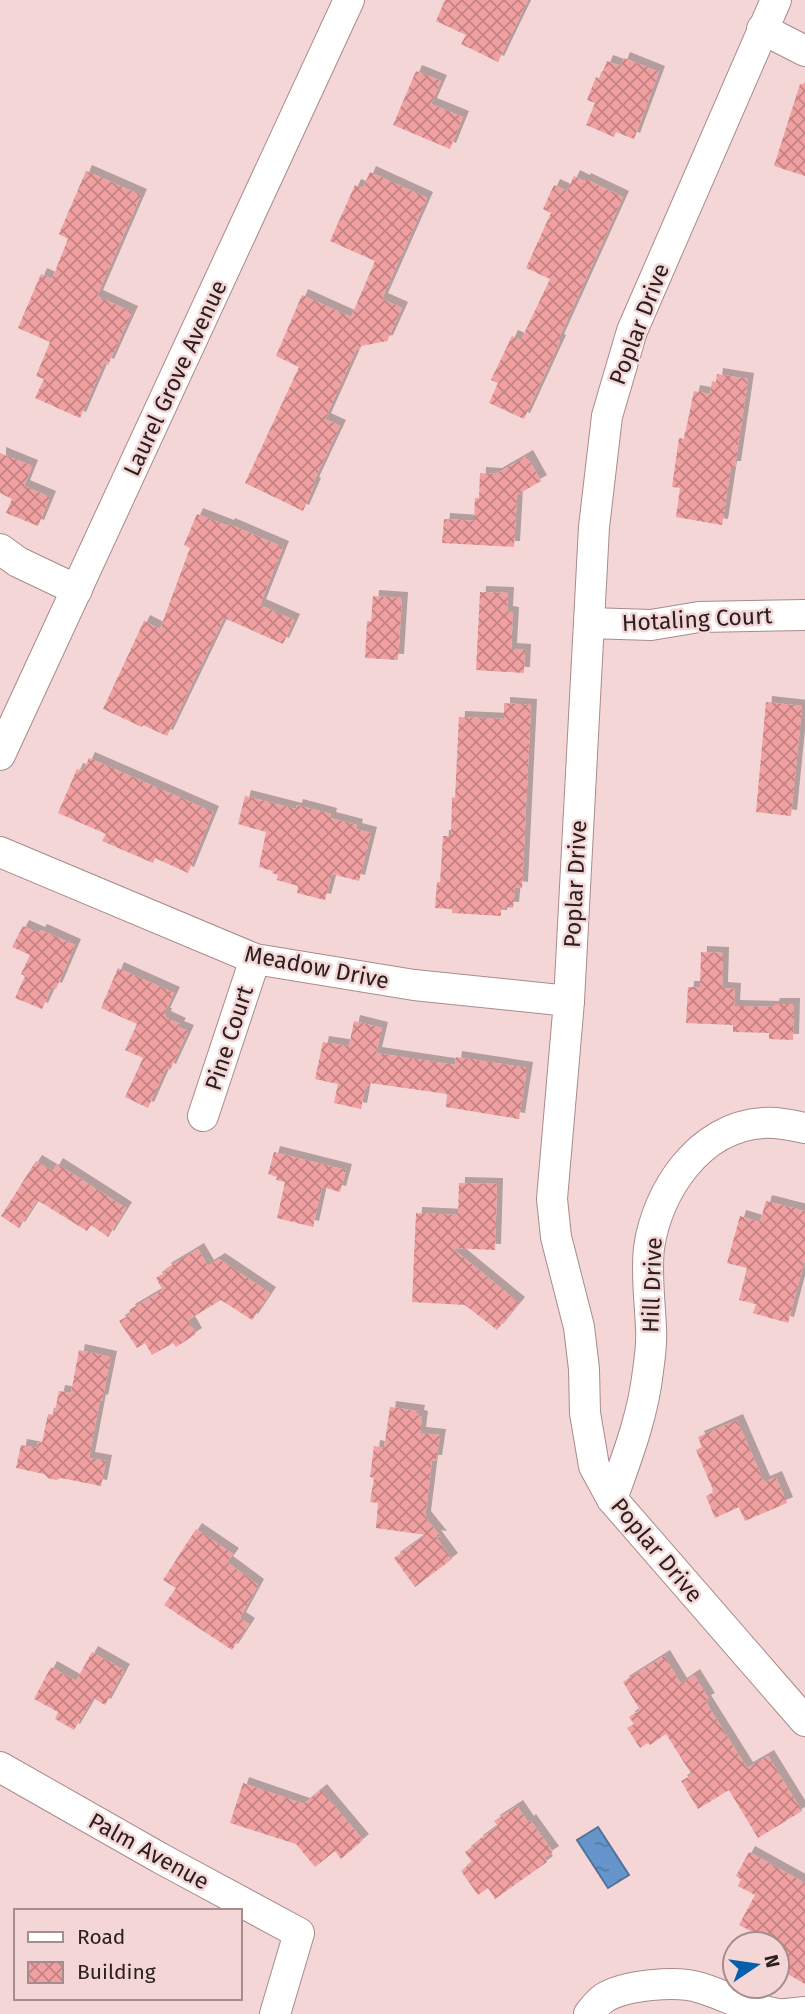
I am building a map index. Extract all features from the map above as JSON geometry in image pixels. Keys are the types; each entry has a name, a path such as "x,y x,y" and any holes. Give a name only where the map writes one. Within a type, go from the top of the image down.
{"street":[{"name":"Laurel Grove Avenue","path":"0,755 349,0"},
{"name":"Poplar Drive","path":"776,0 632,331 607,416 594,527 569,1001 552,1199 556,1237 579,1327 585,1413 594,1466 612,1499 805,1721"},
{"path":"762,30 805,51"},
{"path":"0,550 18,562 76,590"},
{"name":"Hotaling Court","path":"589,623 651,625 699,617 805,615"},
{"name":"Meadow Drive","path":"0,852 255,959 414,985 569,1001"},
{"name":"Pine Court","path":"203,1116 255,959"},
{"name":"Hill Drive","path":"612,1499 643,1410 652,1331 648,1288 649,1249 657,1216 669,1188 693,1156 712,1140 734,1130 760,1123 805,1128"},
{"name":"Palm Avenue","path":"0,1767 299,1933 275,2014"},
{"path":"589,2014 604,1998 634,1987 671,1984 698,1987 762,2012 779,2014"},
{"path":"786,2014 805,2012"}],"water":[{"path":"598,1827 629,1875 608,1888 577,1840"}],"building":[{"path":"445,0 528,0 498,62 461,44 466,35 436,21"},
{"path":"624,58 659,72 634,139 616,132 614,137 586,125 595,103 587,100 596,77 600,79 607,61 621,66"},
{"path":"416,71 441,81 431,104 463,117 450,149 393,125"},
{"path":"800,84 805,84 805,176 774,166"},
{"path":"86,171 141,195 97,296 132,312 108,365 104,363 80,418 35,398 44,379 36,376 50,342 18,328 41,274 52,279 68,239 59,234"},
{"path":"370,172 427,198 382,299 402,308 387,341 361,346 359,350 357,348 325,419 340,426 303,511 245,483 299,367 276,356 302,295 351,317 375,261 330,241 355,185 363,188"},
{"path":"574,176 623,197 524,419 489,403 498,383 491,380 512,336 521,340 550,279 526,268 551,213 543,209 554,185 567,191"},
{"path":"717,374 748,379 735,467 731,467 722,525 676,517 680,488 672,487 679,438 684,439 694,391 710,394 712,381 716,382"},
{"path":"0,453 32,466 24,486 50,497 38,526 6,513 12,499 0,493"},
{"path":"527,456 541,481 517,495 514,547 442,543 444,519 474,521 475,498 479,498 480,473 496,474"},
{"path":"197,514 228,526 229,524 283,547 260,605 294,620 283,644 224,618 167,736 103,709 144,621 160,629 190,548 184,545"},
{"path":"480,592 508,593 507,612 513,613 511,649 525,650 524,673 476,670"},
{"path":"373,596 402,598 398,660 365,658 367,621 371,622"},
{"path":"766,702 802,706 791,816 756,812"},
{"path":"504,703 531,705 522,888 515,887 513,908 501,907 501,916 452,913 452,909 435,908 443,836 451,836 459,717 504,719"},
{"path":"89,758 213,812 188,873 155,858 153,863 102,841 106,834 58,813 77,769 83,771"},
{"path":"245,796 296,809 297,805 331,814 330,818 357,825 356,829 371,833 359,881 332,874 325,900 297,893 298,886 277,880 278,875 272,873 273,871 259,867 266,832 238,824"},
{"path":"23,926 39,933 41,930 75,945 56,989 52,987 42,1009 15,998 25,976 21,974 30,955 12,947"},
{"path":"701,952 723,953 722,988 735,989 734,1006 773,1007 774,1004 794,1004 793,1040 769,1039 769,1033 733,1032 733,1025 686,1023 688,987 700,987"},
{"path":"118,968 174,993 165,1017 188,1031 170,1070 166,1068 148,1108 125,1097 143,1058 125,1050 137,1024 101,1008"},
{"path":"354,1021 382,1028 376,1053 455,1065 456,1057 527,1068 519,1119 446,1107 447,1094 370,1083 369,1089 365,1088 361,1109 334,1103 338,1084 315,1079 323,1042 349,1046"},
{"path":"274,1152 346,1170 340,1192 322,1187 313,1227 277,1218 285,1182 268,1174"},
{"path":"36,1161 53,1171 57,1164 126,1208 108,1237 91,1225 87,1231 37,1200 19,1228 1,1216"},
{"path":"459,1183 497,1184 495,1250 452,1248 519,1303 497,1330 465,1305 412,1302 416,1213 458,1215"},
{"path":"766,1201 805,1211 805,1259 788,1323 753,1313 756,1304 739,1300 747,1268 727,1263 740,1216 760,1222"},
{"path":"198,1249 208,1266 219,1259 270,1293 252,1320 221,1300 188,1320 196,1334 176,1347 173,1343 152,1355 145,1343 137,1348 119,1321 131,1314 129,1310 163,1290 156,1278 167,1271 165,1269"},
{"path":"79,1350 111,1357 89,1458 106,1461 101,1486 61,1478 56,1480 44,1474 16,1468 21,1445 37,1448 38,1442 42,1443 48,1414 54,1415 59,1391 71,1393"},
{"path":"390,1407 419,1411 418,1416 422,1417 420,1433 440,1435 436,1461 432,1461 425,1517 441,1537 435,1536 452,1559 415,1587 394,1558 426,1535 376,1528 378,1503 370,1502 374,1478 370,1477 374,1446 384,1448"},
{"path":"737,1420 764,1482 776,1477 787,1503 745,1521 739,1507 715,1518 706,1496 714,1492 696,1450 702,1447 698,1437"},
{"path":"196,1529 233,1554 227,1562 258,1585 240,1618 249,1624 232,1650 164,1605 176,1588 163,1580"},
{"path":"92,1652 124,1670 105,1705 93,1698 74,1730 55,1719 58,1712 34,1699 51,1667 76,1681"},
{"path":"664,1656 681,1684 694,1675 709,1699 705,1701 747,1768 768,1756 802,1811 758,1838 729,1790 698,1809 681,1781 692,1775 666,1734 640,1748 627,1728 634,1724 629,1717 640,1710 623,1682"},
{"path":"243,1783 304,1804 321,1790 363,1840 341,1859 335,1851 315,1867 296,1844 230,1823"},
{"path":"517,1806 553,1852 544,1858 547,1862 495,1899 488,1888 478,1895 461,1871 472,1862 465,1852 498,1826 494,1821"},
{"path":"749,1852 805,1883 805,1984 791,1976 791,1930 749,1930 739,1925 755,1895 738,1886 741,1879 736,1876"}]}
